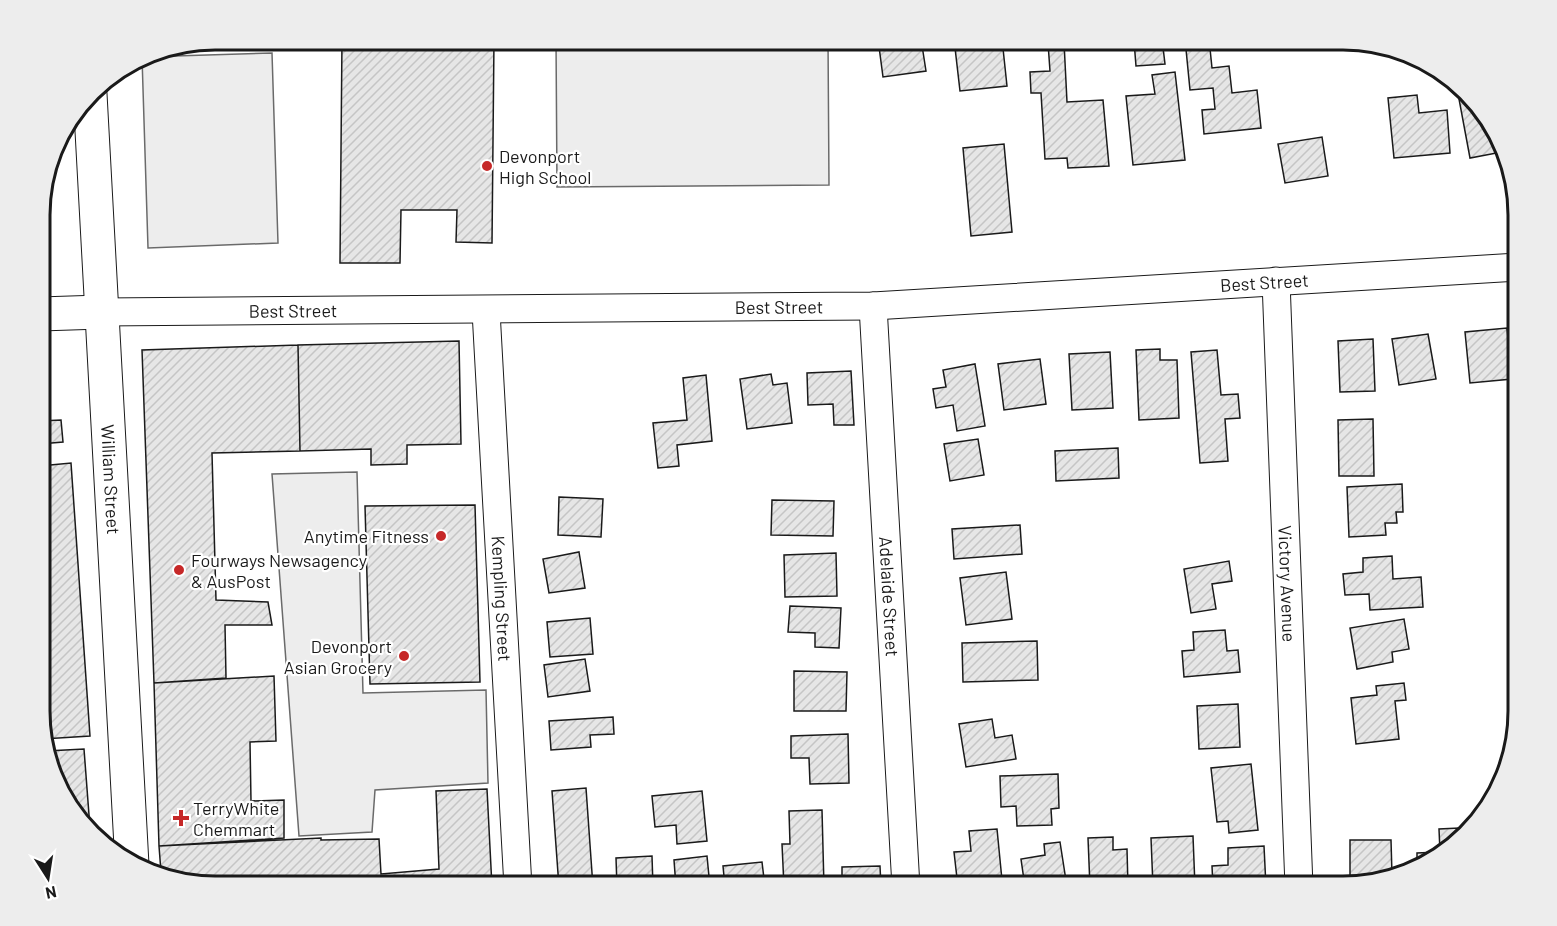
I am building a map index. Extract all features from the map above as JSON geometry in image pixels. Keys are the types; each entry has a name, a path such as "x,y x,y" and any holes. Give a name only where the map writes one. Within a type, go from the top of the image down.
{"main road":[{"name":"William Street","path":"91,106 131,854"},
{"name":"Best Street","path":"49,314 102,312"}],"street":[{"name":"Best Street","path":"102,312 486,311 873,306 1507,268"},
{"name":"Victory Avenue","path":"1276,281 1299,876"},
{"name":"Adelaide Street","path":"873,306 905,876"},
{"name":"Kempling Street","path":"486,311 517,876"}],"shaded area":[{"path":"556,50 828,50 829,185 557,187"},
{"path":"272,53 278,243 148,248 142,67 168,56"},
{"path":"357,472 363,693 486,690 488,783 375,790 372,832 299,836 272,474"}],"building":[{"path":"342,50 494,50 492,243 456,242 457,210 401,210 400,263 340,263"},
{"path":"879,50 923,50 926,71 883,77"},
{"path":"955,50 1003,50 1007,86 960,91"},
{"path":"1048,50 1064,50 1067,102 1103,100 1109,166 1068,168 1067,158 1045,159 1041,93 1031,93 1030,72 1050,71"},
{"path":"1135,50 1163,50 1165,64 1136,66"},
{"path":"1186,50 1210,50 1212,68 1229,66 1232,93 1257,90 1261,128 1204,134 1202,110 1215,109 1213,88 1190,90"},
{"path":"1175,72 1185,160 1133,165 1126,96 1155,94 1152,75"},
{"path":"1417,95 1419,113 1447,110 1450,153 1394,158 1388,98"},
{"path":"1459,99 1485,132 1495,153 1470,158"},
{"path":"1322,137 1328,176 1285,183 1278,144"},
{"path":"1004,144 1012,232 971,236 963,148"},
{"path":"1507,328 1507,379 1470,383 1465,332"},
{"path":"1428,334 1436,379 1399,385 1392,339"},
{"path":"1373,339 1375,391 1340,392 1338,341"},
{"path":"459,341 461,444 407,445 407,464 371,465 371,449 300,451 298,345"},
{"path":"298,345 300,451 212,453 216,600 268,602 272,625 225,625 226,678 154,683 142,350"},
{"path":"1160,349 1160,360 1177,360 1179,418 1139,420 1136,350"},
{"path":"1217,350 1221,395 1238,394 1240,418 1225,419 1228,461 1200,463 1191,352"},
{"path":"1110,352 1113,408 1072,410 1069,354"},
{"path":"1040,359 1046,404 1004,410 998,364"},
{"path":"975,364 985,426 957,431 953,405 936,408 933,389 946,387 943,370"},
{"path":"851,371 854,425 834,425 833,404 808,405 807,373"},
{"path":"771,374 773,385 787,383 792,423 747,429 740,379"},
{"path":"706,375 712,441 677,445 679,466 658,468 653,423 687,420 683,378"},
{"path":"1373,419 1374,476 1339,476 1338,420"},
{"path":"61,420 63,442 49,443 49,421"},
{"path":"978,439 984,475 950,481 944,444"},
{"path":"1118,448 1119,478 1056,481 1055,451"},
{"path":"71,463 90,736 52,738 51,733 49,711 49,465"},
{"path":"1402,484 1403,512 1396,512 1397,523 1385,523 1386,535 1349,537 1347,487"},
{"path":"559,497 603,499 601,537 558,535"},
{"path":"772,500 834,501 833,536 771,535"},
{"path":"475,505 480,682 370,684 365,506"},
{"path":"1020,525 1022,554 954,559 952,529"},
{"path":"579,552 585,588 549,593 543,559"},
{"path":"836,553 837,596 785,597 784,555"},
{"path":"1392,556 1393,579 1421,577 1423,607 1370,610 1369,594 1345,595 1343,574 1363,572 1363,558"},
{"path":"1229,561 1232,581 1212,584 1216,609 1191,613 1184,569"},
{"path":"1006,572 1012,619 966,625 960,578"},
{"path":"790,606 841,608 839,648 815,647 815,633 788,632"},
{"path":"590,618 593,654 550,657 547,622"},
{"path":"1404,619 1409,649 1392,652 1393,662 1357,669 1350,628"},
{"path":"1225,630 1227,651 1238,650 1240,672 1184,677 1182,651 1194,650 1193,632"},
{"path":"1037,641 1038,680 963,682 962,643"},
{"path":"585,659 590,691 548,697 544,665"},
{"path":"794,671 847,672 846,711 794,711"},
{"path":"274,676 276,741 250,742 251,801 284,800 284,838 159,846 154,683"},
{"path":"1404,683 1406,700 1395,701 1399,739 1356,744 1351,698 1377,695 1376,686"},
{"path":"1238,704 1240,747 1199,749 1197,706"},
{"path":"613,717 614,734 590,735 591,747 551,750 549,721"},
{"path":"992,719 995,738 1012,735 1016,759 966,767 959,724"},
{"path":"848,734 849,783 810,784 809,758 791,758 791,736"},
{"path":"84,749 89,818 77,803 67,784 54,751"},
{"path":"1251,764 1258,830 1229,833 1228,821 1217,822 1211,768"},
{"path":"1058,774 1059,808 1051,809 1052,825 1017,826 1016,806 1001,807 1000,776"},
{"path":"586,788 592,876 558,876 552,791"},
{"path":"487,789 491,876 215,876 193,875 161,867 159,846 321,838 321,840 379,839 381,874 439,869 436,791"},
{"path":"702,791 707,841 677,844 676,825 655,827 652,796"},
{"path":"822,810 824,876 783,876 782,844 790,844 789,811"},
{"path":"1459,828 1440,844 1439,829"},
{"path":"997,829 1002,876 957,876 954,852 971,851 969,831"},
{"path":"1193,836 1195,876 1153,876 1151,838"},
{"path":"1113,837 1113,850 1127,849 1128,876 1090,876 1088,838"},
{"path":"1350,840 1391,840 1392,869 1350,876"},
{"path":"1060,842 1065,876 1023,876 1021,859 1045,855 1044,844"},
{"path":"1264,846 1265,876 1212,876 1212,866 1228,865 1228,848"},
{"path":"1417,853 1427,853 1417,858"},
{"path":"652,856 653,876 617,876 616,858"},
{"path":"707,856 709,876 675,876 674,860"},
{"path":"762,862 764,876 724,876 723,866"},
{"path":"880,866 880,876 842,876 842,867"}],"place":[{"name":"Devonport High School","path":"487,166"},
{"name":"Anytime Fitness","path":"441,536"},
{"name":"Fourways Newsagency & AusPost","path":"179,570"},
{"name":"Devonport Asian Grocery","path":"404,656"},
{"name":"TerryWhite Chemmart","path":"181,818"}]}
